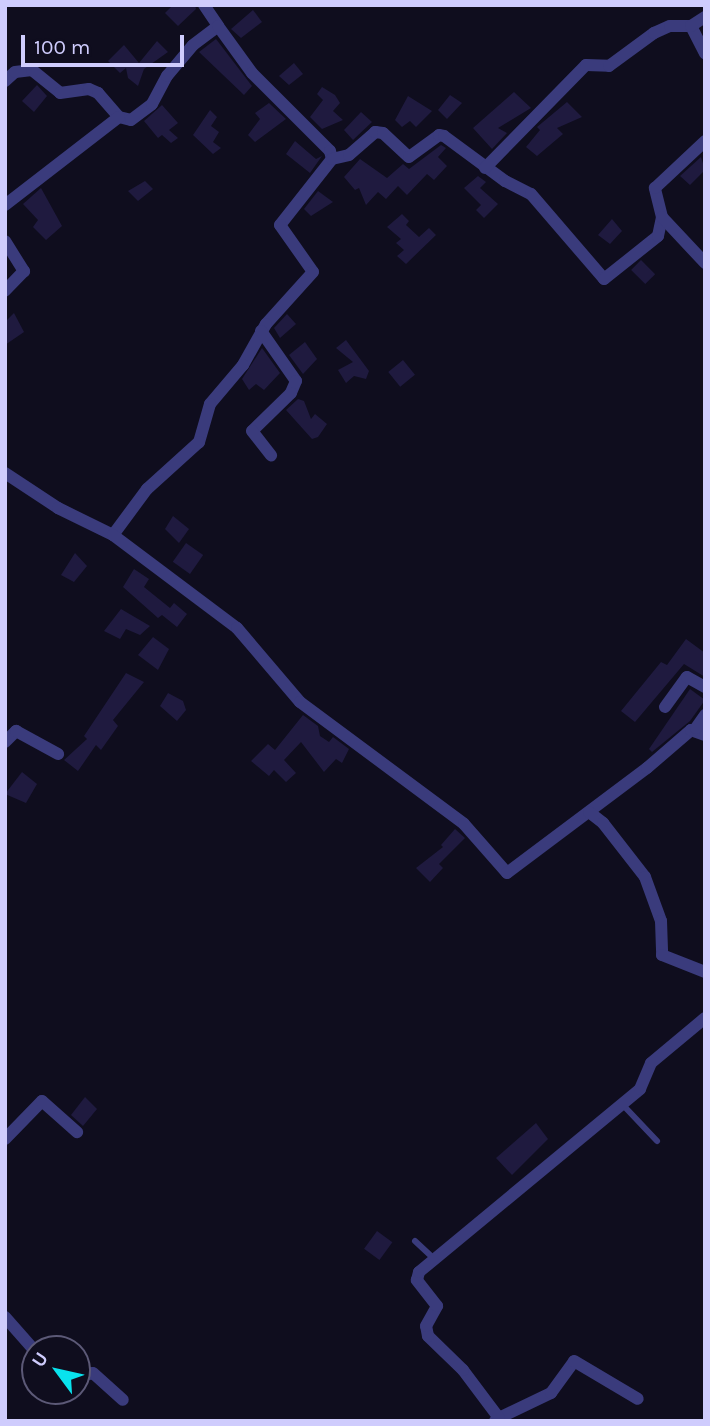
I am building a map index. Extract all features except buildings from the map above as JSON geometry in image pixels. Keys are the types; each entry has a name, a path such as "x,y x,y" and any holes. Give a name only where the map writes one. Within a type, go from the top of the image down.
{"street":[{"path":"204,5 252,73 330,151 332,159"},
{"path":"485,167 586,65 609,66 654,33 670,26 691,26 705,17"},
{"path":"5,81 15,72 32,70 60,93 89,89 98,93 119,117 131,120 152,104 167,76 218,26"},
{"path":"691,26 705,54"},
{"path":"5,205 119,117"},
{"path":"113,535 147,489 199,442 210,404 243,365 261,331 313,272 280,225 332,159 349,155 379,131 409,157 439,135 444,136 485,167 531,194 600,279 658,236 662,217"},
{"path":"705,141 659,180 654,193 662,217 705,263"},
{"path":"5,241 24,271 5,291"},
{"path":"261,331 296,381 290,393 252,431 271,455"},
{"path":"5,457 6,472 58,508 113,535 237,628 300,702 464,824 507,873 700,732 705,715"},
{"path":"665,707 687,677 705,687"},
{"path":"5,742 16,731 58,754"},
{"path":"589,812 603,822 645,877 661,921 662,955 705,972"},
{"path":"638,1399 575,1360 551,1394 497,1419 463,1370 428,1336 426,1326 437,1306 417,1280 433,1259 643,1086 651,1063 705,1018"},
{"path":"5,1139 42,1101 77,1132"},
{"path":"5,1317 21,1335"},
{"path":"91,1374 123,1400"}],"lane":[{"path":"622,1104 657,1141"},
{"path":"415,1241 433,1259"}]}
